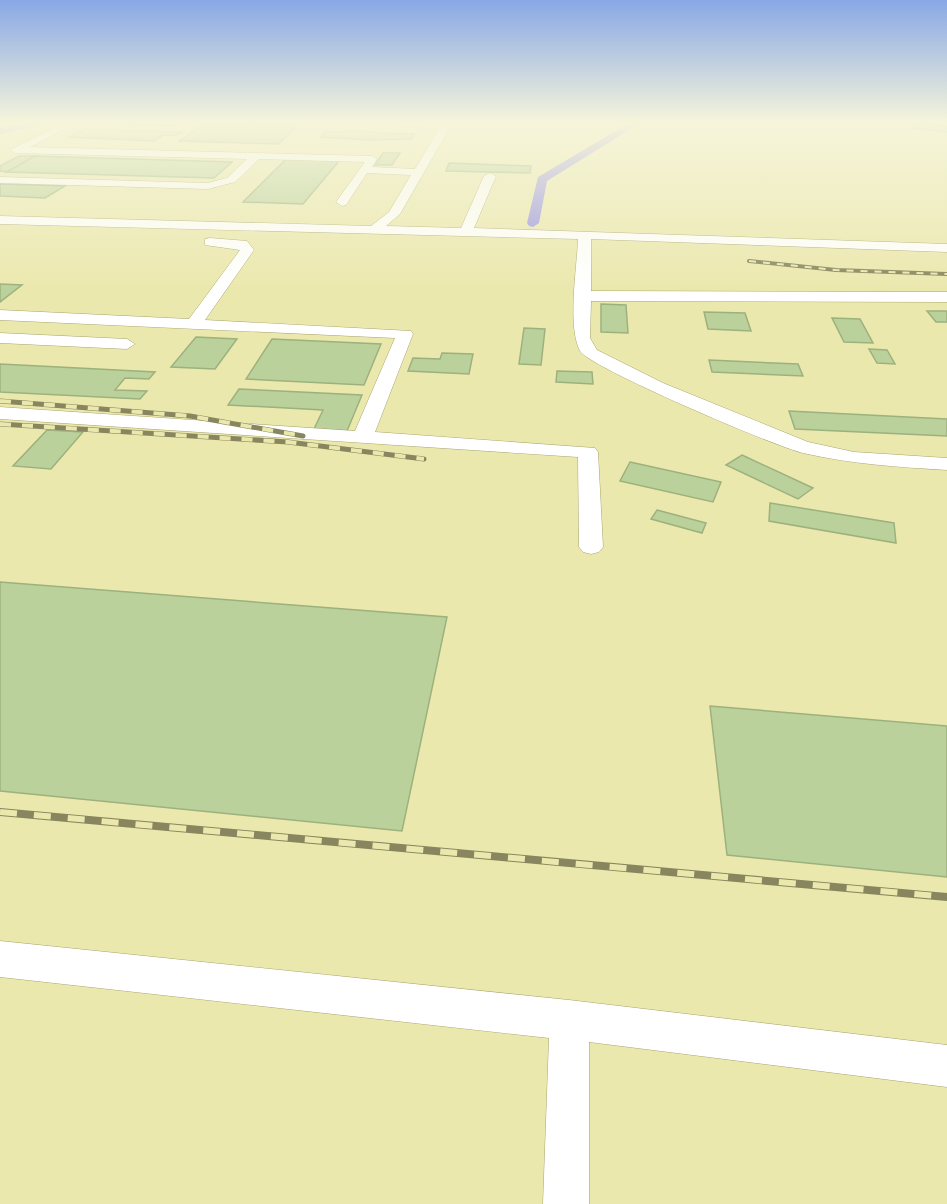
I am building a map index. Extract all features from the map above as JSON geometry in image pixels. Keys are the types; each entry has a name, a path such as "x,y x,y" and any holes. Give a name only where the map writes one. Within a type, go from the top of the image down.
{"lane":[{"path":"0,180 208,186 233,178"},
{"path":"342,202 358,178"},
{"path":"372,231 394,214 415,178"},
{"path":"465,233 489,178"},
{"path":"0,220 585,235 947,248"},
{"path":"0,234 23,235"},
{"path":"585,235 582,338 590,353 657,387 802,447 854,458 947,464"},
{"path":"194,324 247,250 242,244 195,241"},
{"path":"583,296 947,297"},
{"path":"0,315 405,334 363,436"},
{"path":"0,338 127,344"},
{"path":"0,413 588,452 591,547"},
{"path":"0,959 569,1020 947,1066"},
{"path":"566,1204 569,1020"}],"building":[{"path":"267,178 325,178 303,204 243,202"},
{"path":"0,184 65,186 45,198 0,196"},
{"path":"0,284 22,285 0,302"},
{"path":"601,304 626,305 628,333 601,332"},
{"path":"927,311 947,311 947,322 936,322"},
{"path":"704,312 745,313 751,331 708,329"},
{"path":"832,318 860,319 873,343 844,342"},
{"path":"524,328 545,329 541,365 519,364"},
{"path":"196,337 237,339 215,369 171,367"},
{"path":"272,339 381,344 364,385 246,379"},
{"path":"869,349 887,350 895,364 877,363"},
{"path":"442,353 473,354 469,374 408,371 413,358 440,359"},
{"path":"709,360 798,364 803,376 712,372"},
{"path":"0,364 155,372 149,379 125,378 115,390 147,391 140,399 0,392"},
{"path":"557,371 592,372 593,384 556,382"},
{"path":"239,389 362,395 347,431 314,429 323,410 228,405"},
{"path":"789,411 947,419 947,436 795,429"},
{"path":"47,430 83,432 51,469 13,466"},
{"path":"742,455 813,488 798,499 726,465"},
{"path":"630,462 721,482 713,502 620,481"},
{"path":"770,503 894,523 896,543 769,521"},
{"path":"657,510 706,523 702,533 651,519"},
{"path":"0,582 447,617 402,831 0,791"},
{"path":"710,706 947,726 947,877 727,855"}],"waterway":[{"path":"533,223 543,178"}],"railway":[{"path":"749,261 836,270 947,274"},
{"path":"0,401 190,416 303,436"},
{"path":"0,424 288,442 424,459"},
{"path":"0,812 947,897"}]}
